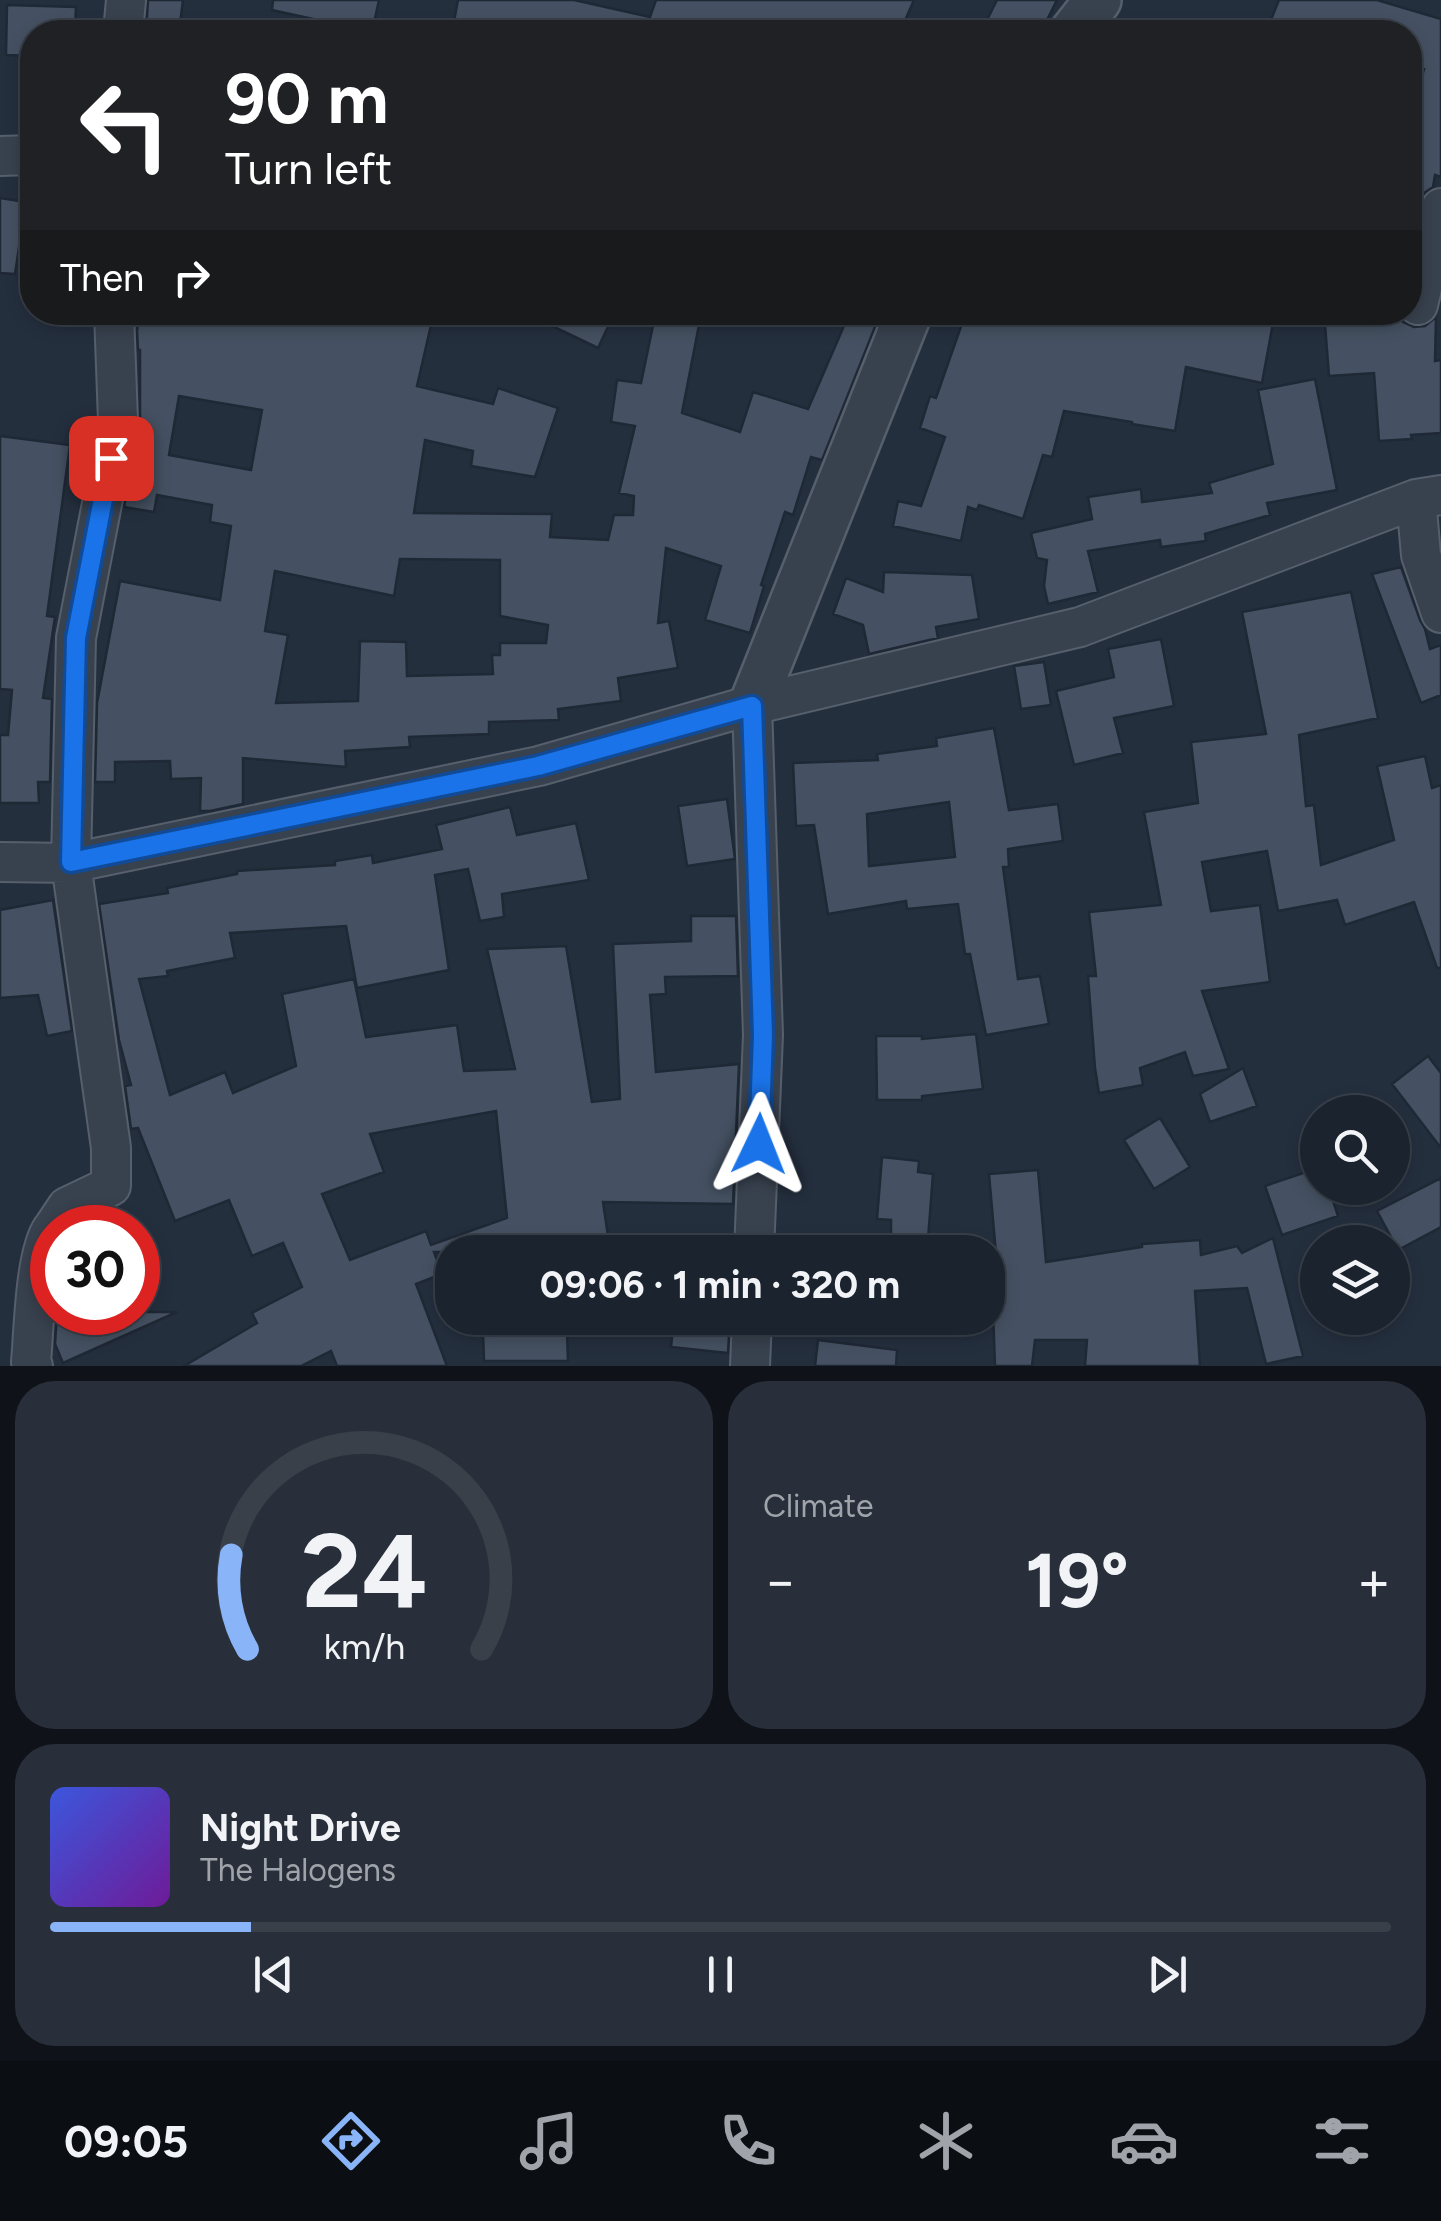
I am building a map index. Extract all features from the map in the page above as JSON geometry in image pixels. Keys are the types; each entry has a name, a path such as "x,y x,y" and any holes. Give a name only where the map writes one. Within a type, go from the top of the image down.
{"street":[{"path":"1082,20 1098,0"},
{"path":"1422,288 1441,208"},
{"path":"71,1205 110,1186 112,1148 71,862 76,638 118,422 114,325"},
{"path":"755,1235 763,1035 752,706 904,325"},
{"path":"0,862 71,862 538,766 752,706 1080,627 1429,497 1421,555 1441,613"},
{"path":"33,1366 34,1335"},
{"path":"750,1366 751,1335"}],"building":[{"path":"148,0 183,0 180,20 147,20"},
{"path":"273,0 379,0 375,20 317,20 272,10"},
{"path":"458,0 574,0 650,17 656,0 914,0 905,20 454,20"},
{"path":"997,0 1057,0 1047,20 987,20"},
{"path":"1279,0 1377,0 1441,19 1441,177 1435,175 1433,187 1422,197 1422,20 1271,20"},
{"path":"7,5 76,7 75,20 20,20 20,56 6,55"},
{"path":"0,198 20,201 20,241 15,274 0,273"},
{"path":"1436,317 1435,361 1441,360 1441,433 1379,441 1374,373 1329,376 1325,325 1414,327 1425,326"},
{"path":"138,325 431,325 417,386 493,404 498,388 558,408 535,477 471,466 473,451 425,440 414,513 552,514 550,537 608,540 614,515 633,515 634,496 619,493 635,426 611,422 617,380 641,383 653,325 699,325 682,413 740,432 753,392 808,409 844,325 876,325 822,460 811,457 793,515 785,512 750,633 705,620 721,566 666,548 658,623 669,621 678,668 618,678 621,701 558,709 559,720 489,722 489,734 409,737 410,747 345,751 346,767 243,758 243,804 210,811 200,811 201,778 171,779 170,761 115,762 115,782 95,782 97,703 120,581 220,600 231,526 210,522 212,505 157,495 154,512 124,507 140,425","holes":["179,396 262,410 251,470 169,455","400,559 500,560 500,616 548,625 546,643 500,643 500,655 492,655 493,674 407,676 406,642 360,641 358,701 276,703 288,635 265,631 275,571 394,596"]},
{"path":"550,325 609,325 598,348"},
{"path":"961,325 1273,325 1262,383 1186,367 1175,431 1064,411 1052,457 1043,455 1023,519 979,505 977,510 968,507 961,541 893,526 898,501 921,506 945,437 920,428 930,396 936,398"},
{"path":"1315,379 1337,490 1267,503 1270,515 1205,534 1206,541 1161,547 1160,540 1088,551 1098,592 1048,604 1044,586 1047,560 1037,558 1031,533 1092,519 1088,497 1141,489 1142,502 1212,493 1209,483 1273,464 1258,390"},
{"path":"0,436 70,445 47,616 55,617 43,698 52,699 50,782 38,782 39,803 0,803 0,735 8,735 12,690 0,689"},
{"path":"1401,567 1430,649 1441,645 1441,695 1421,703 1372,574"},
{"path":"884,572 972,575 979,619 936,627 938,638 869,654 863,625 833,614 846,578 883,592"},
{"path":"1351,592 1378,718 1299,735 1306,806 1314,805 1321,865 1394,840 1377,766 1425,756 1432,788 1441,785 1441,968 1437,968 1414,902 1345,925 1337,900 1278,911 1267,851 1202,862 1211,911 1260,905 1270,982 1202,991 1229,1069 1193,1076 1185,1052 1140,1068 1143,1085 1099,1093 1088,976 1096,976 1089,912 1161,905 1144,812 1198,803 1191,742 1266,734 1242,612"},
{"path":"1161,639 1174,706 1114,718 1123,753 1074,765 1056,691 1114,677 1108,649"},
{"path":"1044,662 1051,705 1021,709 1014,666"},
{"path":"994,728 1009,810 1058,804 1063,841 1008,849 1009,867 1003,867 1018,979 1040,976 1049,1024 986,1035 970,954 965,954 958,904 907,909 906,901 828,914 814,825 796,826 793,763 878,760 877,754 937,746 936,738","holes":["949,802 955,857 869,866 867,814"]},
{"path":"727,799 735,859 687,866 678,806"},
{"path":"510,807 517,835 576,823 589,880 502,894 504,917 480,921 468,869 435,875 449,970 357,988 346,926 230,933 235,958 167,971 168,976 139,979 170,1095 225,1072 233,1093 296,1066 282,994 354,979 366,1037 457,1025 464,1071 515,1069 487,949 566,946 592,1102 620,1099 613,944 691,941 691,916 736,916 738,976 665,977 666,994 650,995 656,1072 739,1064 733,1204 603,1202 608,1235 459,1235 507,1218 496,1111 370,1134 384,1172 322,1194 350,1260 426,1231 431,1245 435,1244 435,1277 416,1284 447,1366 337,1366 331,1351 301,1366 184,1366 257,1323 252,1313 302,1287 283,1243 252,1256 229,1200 175,1221 138,1128 131,1129 125,1086 131,1085 119,1040 99,904 168,893 167,888 237,871 335,865 335,861 372,855 373,863 442,849 436,825"},
{"path":"53,900 72,1031 47,1036 38,995 0,998 0,910"},
{"path":"976,1034 983,1089 922,1096 922,1100 877,1100 876,1036 922,1039"},
{"path":"1428,1056 1441,1073 1441,1148 1410,1108 1410,1095 1400,1095 1392,1084"},
{"path":"1243,1068 1257,1106 1210,1122 1200,1094"},
{"path":"1160,1118 1190,1167 1154,1189 1124,1140"},
{"path":"882,1157 919,1161 918,1172 933,1174 928,1235 891,1235 891,1220 877,1219"},
{"path":"1038,1170 1046,1262 1142,1244 1200,1240 1201,1255 1237,1246 1242,1253 1273,1238 1303,1356 1266,1364 1247,1288 1195,1291 1200,1366 1085,1366 1087,1340 1035,1340 1032,1366 995,1366 994,1335 1005,1335 1005,1235 994,1235 989,1174"},
{"path":"1300,1174 1300,1205 1334,1205 1338,1216 1300,1225 1300,1229 1282,1235 1265,1186"},
{"path":"1441,1178 1441,1227 1410,1244 1410,1225 1385,1225 1377,1211 1389,1205 1410,1205 1410,1194"},
{"path":"160,1312 177,1312 160,1320"},
{"path":"56,1335 126,1335 63,1363"},
{"path":"483,1335 567,1335 568,1361 484,1361"},
{"path":"672,1335 729,1335 728,1353 671,1347"},
{"path":"818,1340 897,1350 896,1366 815,1366"}],"route":[{"path":"111,458 76,638 71,862 538,766 752,706 763,1035 759,1144"}]}
